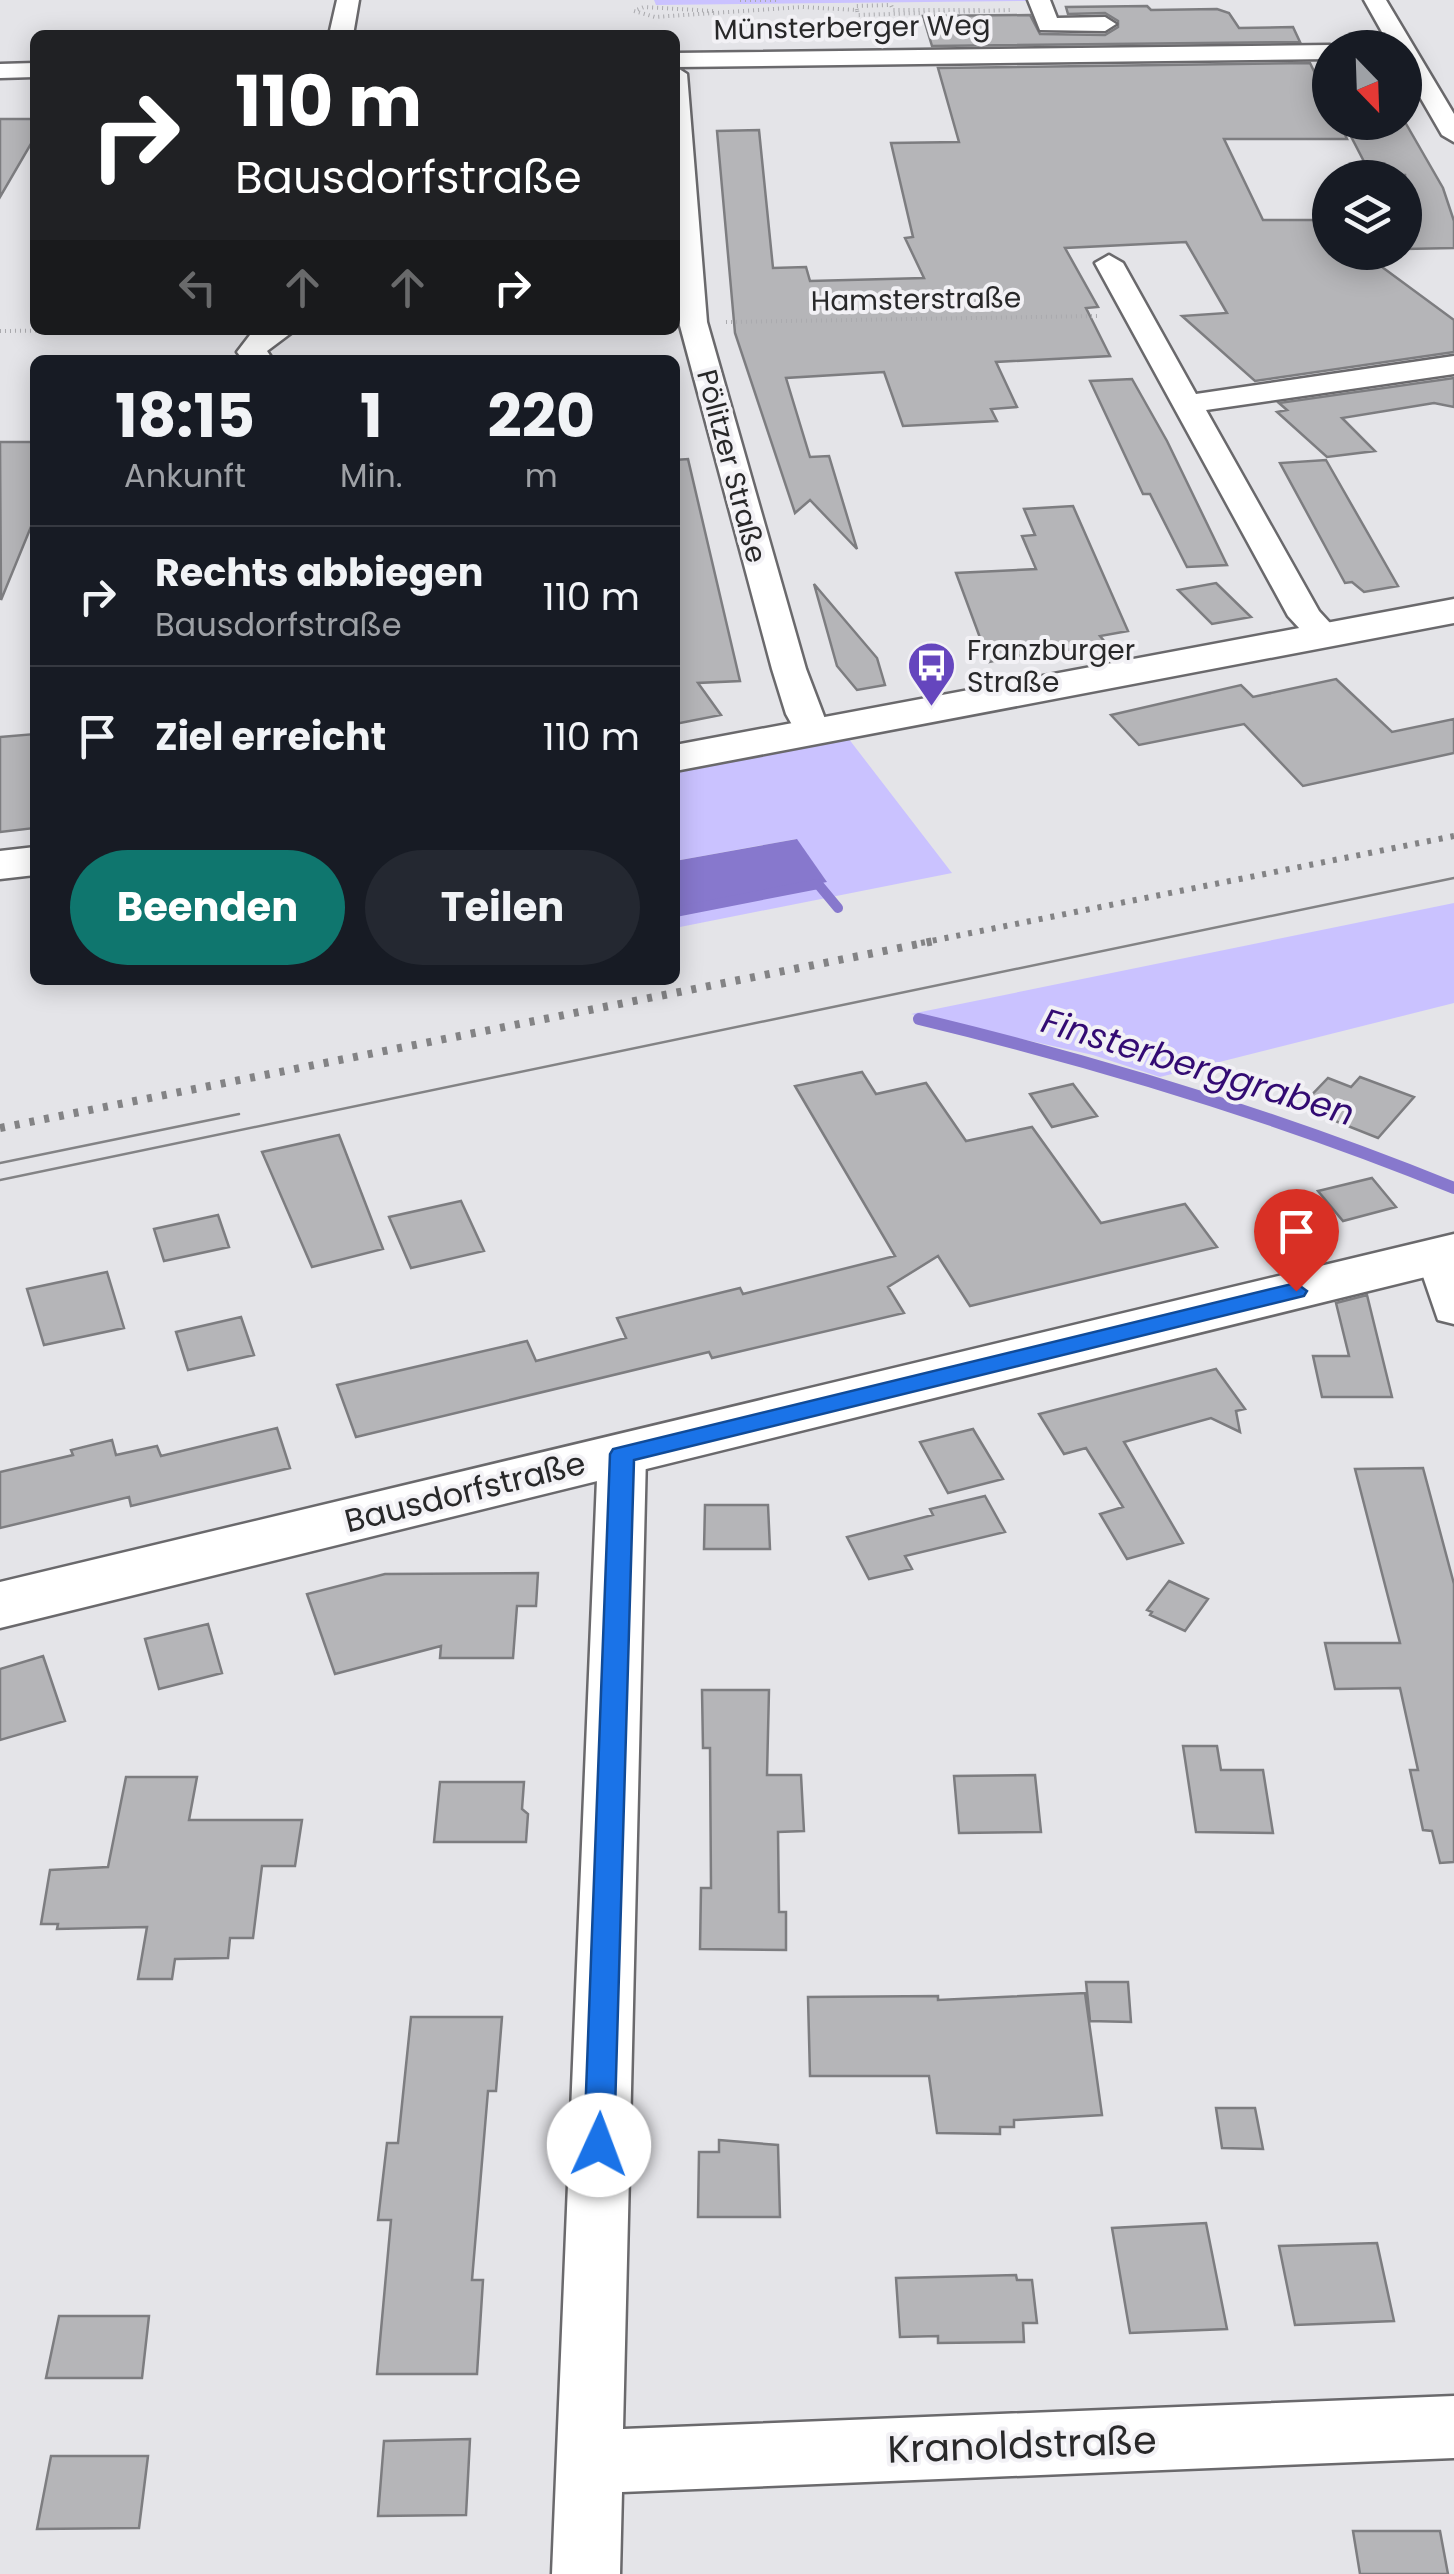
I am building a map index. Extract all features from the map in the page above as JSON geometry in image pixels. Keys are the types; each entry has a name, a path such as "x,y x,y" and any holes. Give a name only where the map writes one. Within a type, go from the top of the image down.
{"street":[{"path":"342,30 348,0"},
{"path":"1375,0 1393,30"},
{"path":"1040,5 1048,25 1122,24"},
{"name":"Münsterberger Weg","path":"680,60 1312,52"},
{"path":"0,71 30,70"},
{"path":"1422,79 1454,135"},
{"name":"Pölitzer Straße","path":"680,139 694,322 751,538 803,714 812,732"},
{"path":"1109,262 1304,616 1324,635"},
{"path":"255,355 254,347 274,335"},
{"path":"1188,404 1454,365"},
{"path":"680,757 1454,610"},
{"path":"0,865 30,862"},
{"name":"Bausdorfstraße","path":"0,1605 622,1454 1449,1272"},
{"path":"586,2574 622,1454"},
{"name":"Kranoldstraße","path":"589,2462 1454,2427"}],"path":[{"path":"740,0 777,0"},
{"path":"894,12 891,6 856,6 858,16 986,12 1040,5"},
{"path":"713,11 655,17 634,10 857,10"},
{"name":"Hamsterstraße","path":"694,322 1140,315"},
{"path":"0,331 30,331"}],"shaded area":[{"path":"654,0 1026,0 1026,1 656,5"},
{"path":"845,734 952,873 680,927 680,911 826,881 796,839 680,860 680,766"},
{"path":"797,839 827,882 680,911 680,860"},
{"path":"1454,903 1454,1003 1160,1077 1093,1055 911,1014"}],"building":[{"path":"1147,6 1151,10 1217,9 1229,13 1239,28 1293,27 1300,42 932,46 923,16 1030,15 1040,34 1105,35 1118,27 1118,21 1105,13 1068,14 1066,7"},
{"path":"1310,63 1312,139 1224,139 1263,220 1312,220 1312,270 1386,270 1454,320 1454,352 1255,381 1182,316 1227,313 1186,242 1065,248 1098,307 1086,308 1110,356 996,362 1017,407 991,409 997,421 903,426 884,372 786,378 810,457 829,456 857,549 810,500 795,513 735,333 717,131 759,130 773,268 806,267 810,281 924,278 905,238 913,237 891,143 959,142 938,68"},
{"path":"0,119 30,119 30,146 0,197"},
{"path":"1353,140 1415,140 1443,188 1454,221 1454,248 1422,249 1422,160 1363,160"},
{"path":"1454,378 1454,407 1434,403 1342,418 1375,451 1327,457 1277,412 1287,410 1279,403"},
{"path":"1132,379 1227,565 1187,567 1150,494 1143,494 1090,381"},
{"path":"0,442 30,442 30,529 1,600"},
{"path":"688,459 740,681 698,683 721,715 680,723 680,460"},
{"path":"1326,460 1398,586 1364,592 1352,582 1345,583 1280,463"},
{"path":"1073,506 1128,631 1100,636 1105,642 989,662 956,573 1036,569 1022,536 1035,535 1024,509"},
{"path":"1216,583 1251,617 1212,624 1178,590"},
{"path":"814,584 877,658 885,685 857,690 837,666"},
{"path":"1336,679 1392,732 1454,719 1454,753 1303,786 1244,724 1139,745 1111,715 1241,685 1253,697"},
{"path":"30,734 30,829 0,832 0,737"},
{"path":"862,1072 876,1094 926,1083 966,1141 1032,1127 1101,1223 1185,1204 1217,1247 970,1306 938,1256 888,1287 904,1313 712,1358 709,1352 356,1437 337,1385 527,1341 536,1361 626,1338 617,1318 740,1288 743,1294 895,1256 795,1086"},
{"path":"1360,1077 1414,1097 1378,1138 1300,1107 1328,1078 1351,1087"},
{"path":"1073,1084 1097,1116 1052,1127 1030,1094"},
{"path":"339,1135 383,1249 312,1267 262,1152"},
{"path":"1372,1178 1396,1207 1343,1221 1318,1191"},
{"path":"461,1201 484,1251 411,1268 389,1217"},
{"path":"218,1215 229,1247 164,1261 154,1229"},
{"path":"107,1272 124,1328 44,1345 27,1289"},
{"path":"1367,1295 1392,1397 1322,1397 1313,1356 1349,1356 1336,1303"},
{"path":"241,1317 254,1355 188,1370 176,1332"},
{"path":"1216,1369 1245,1409 1236,1411 1240,1432 1211,1418 1124,1442 1183,1543 1127,1559 1100,1514 1123,1507 1086,1448 1064,1454 1039,1414"},
{"path":"277,1428 290,1468 131,1506 129,1497 0,1528 0,1472 73,1455 71,1450 112,1440 116,1455 157,1446 161,1456"},
{"path":"973,1429 1003,1479 948,1493 920,1442"},
{"path":"1423,1468 1454,1584 1454,1862 1440,1863 1432,1831 1423,1830 1410,1770 1418,1770 1400,1688 1335,1689 1325,1643 1400,1643 1355,1469"},
{"path":"985,1496 1005,1532 905,1556 912,1569 869,1579 847,1537 933,1515 930,1509"},
{"path":"705,1505 768,1505 770,1549 704,1549"},
{"path":"538,1573 536,1606 517,1606 513,1658 440,1658 441,1646 335,1674 307,1594 385,1574"},
{"path":"1169,1581 1208,1599 1185,1631 1147,1610"},
{"path":"208,1624 222,1673 159,1689 145,1639"},
{"path":"43,1656 65,1721 0,1740 0,1669"},
{"path":"702,1690 769,1690 767,1775 801,1775 804,1831 778,1832 779,1912 786,1912 786,1950 700,1949 701,1888 711,1888 710,1748 703,1748"},
{"path":"1183,1746 1217,1746 1221,1770 1263,1770 1273,1833 1196,1832"},
{"path":"1035,1775 1041,1832 959,1833 954,1776"},
{"path":"126,1777 197,1777 189,1820 302,1820 295,1866 262,1866 253,1938 230,1938 228,1958 175,1959 172,1979 138,1979 147,1927 57,1929 58,1924 41,1924 50,1870 108,1867"},
{"path":"440,1782 524,1782 526,1842 434,1842"},
{"path":"1086,1982 1128,1982 1131,2022 1090,2021"},
{"path":"1085,1993 1102,2115 1014,2120 1014,2127 1000,2127 1000,2134 937,2133 929,2076 810,2076 808,1997 938,1996 938,2000"},
{"path":"411,2017 502,2017 496,2091 488,2091 472,2280 483,2280 477,2374 377,2374 391,2220 378,2220 387,2143 398,2143"},
{"path":"1216,2108 1255,2108 1263,2149 1222,2148"},
{"path":"719,2140 778,2145 780,2217 698,2217 699,2152 719,2152"},
{"path":"1206,2223 1227,2329 1130,2333 1112,2228"},
{"path":"1377,2243 1394,2321 1295,2325 1279,2246"},
{"path":"1016,2275 1017,2280 1032,2280 1037,2323 1023,2323 1024,2342 938,2343 938,2336 900,2337 896,2278"},
{"path":"59,2316 149,2316 142,2378 46,2378"},
{"path":"470,2439 466,2515 378,2516 384,2441"},
{"path":"51,2456 148,2456 139,2528 37,2529"},
{"path":"1353,2531 1440,2531 1448,2574 1360,2574"}],"waterway":[{"name":"Finsterberggraben","path":"680,911 818,884 838,908"},
{"name":"Finsterberggraben","path":"919,1019 1190,1093 1454,1188"}],"tram line":[{"path":"0,1180 1454,878"},
{"path":"0,1163 239,1114"}],"railway":[{"path":"921,943 1454,836"},
{"path":"0,1128 934,941"}],"place":[{"name":"Franzburger Straße","path":"932,708"}],"route":[{"path":"599,2145 622,1454 1296,1291"}]}
